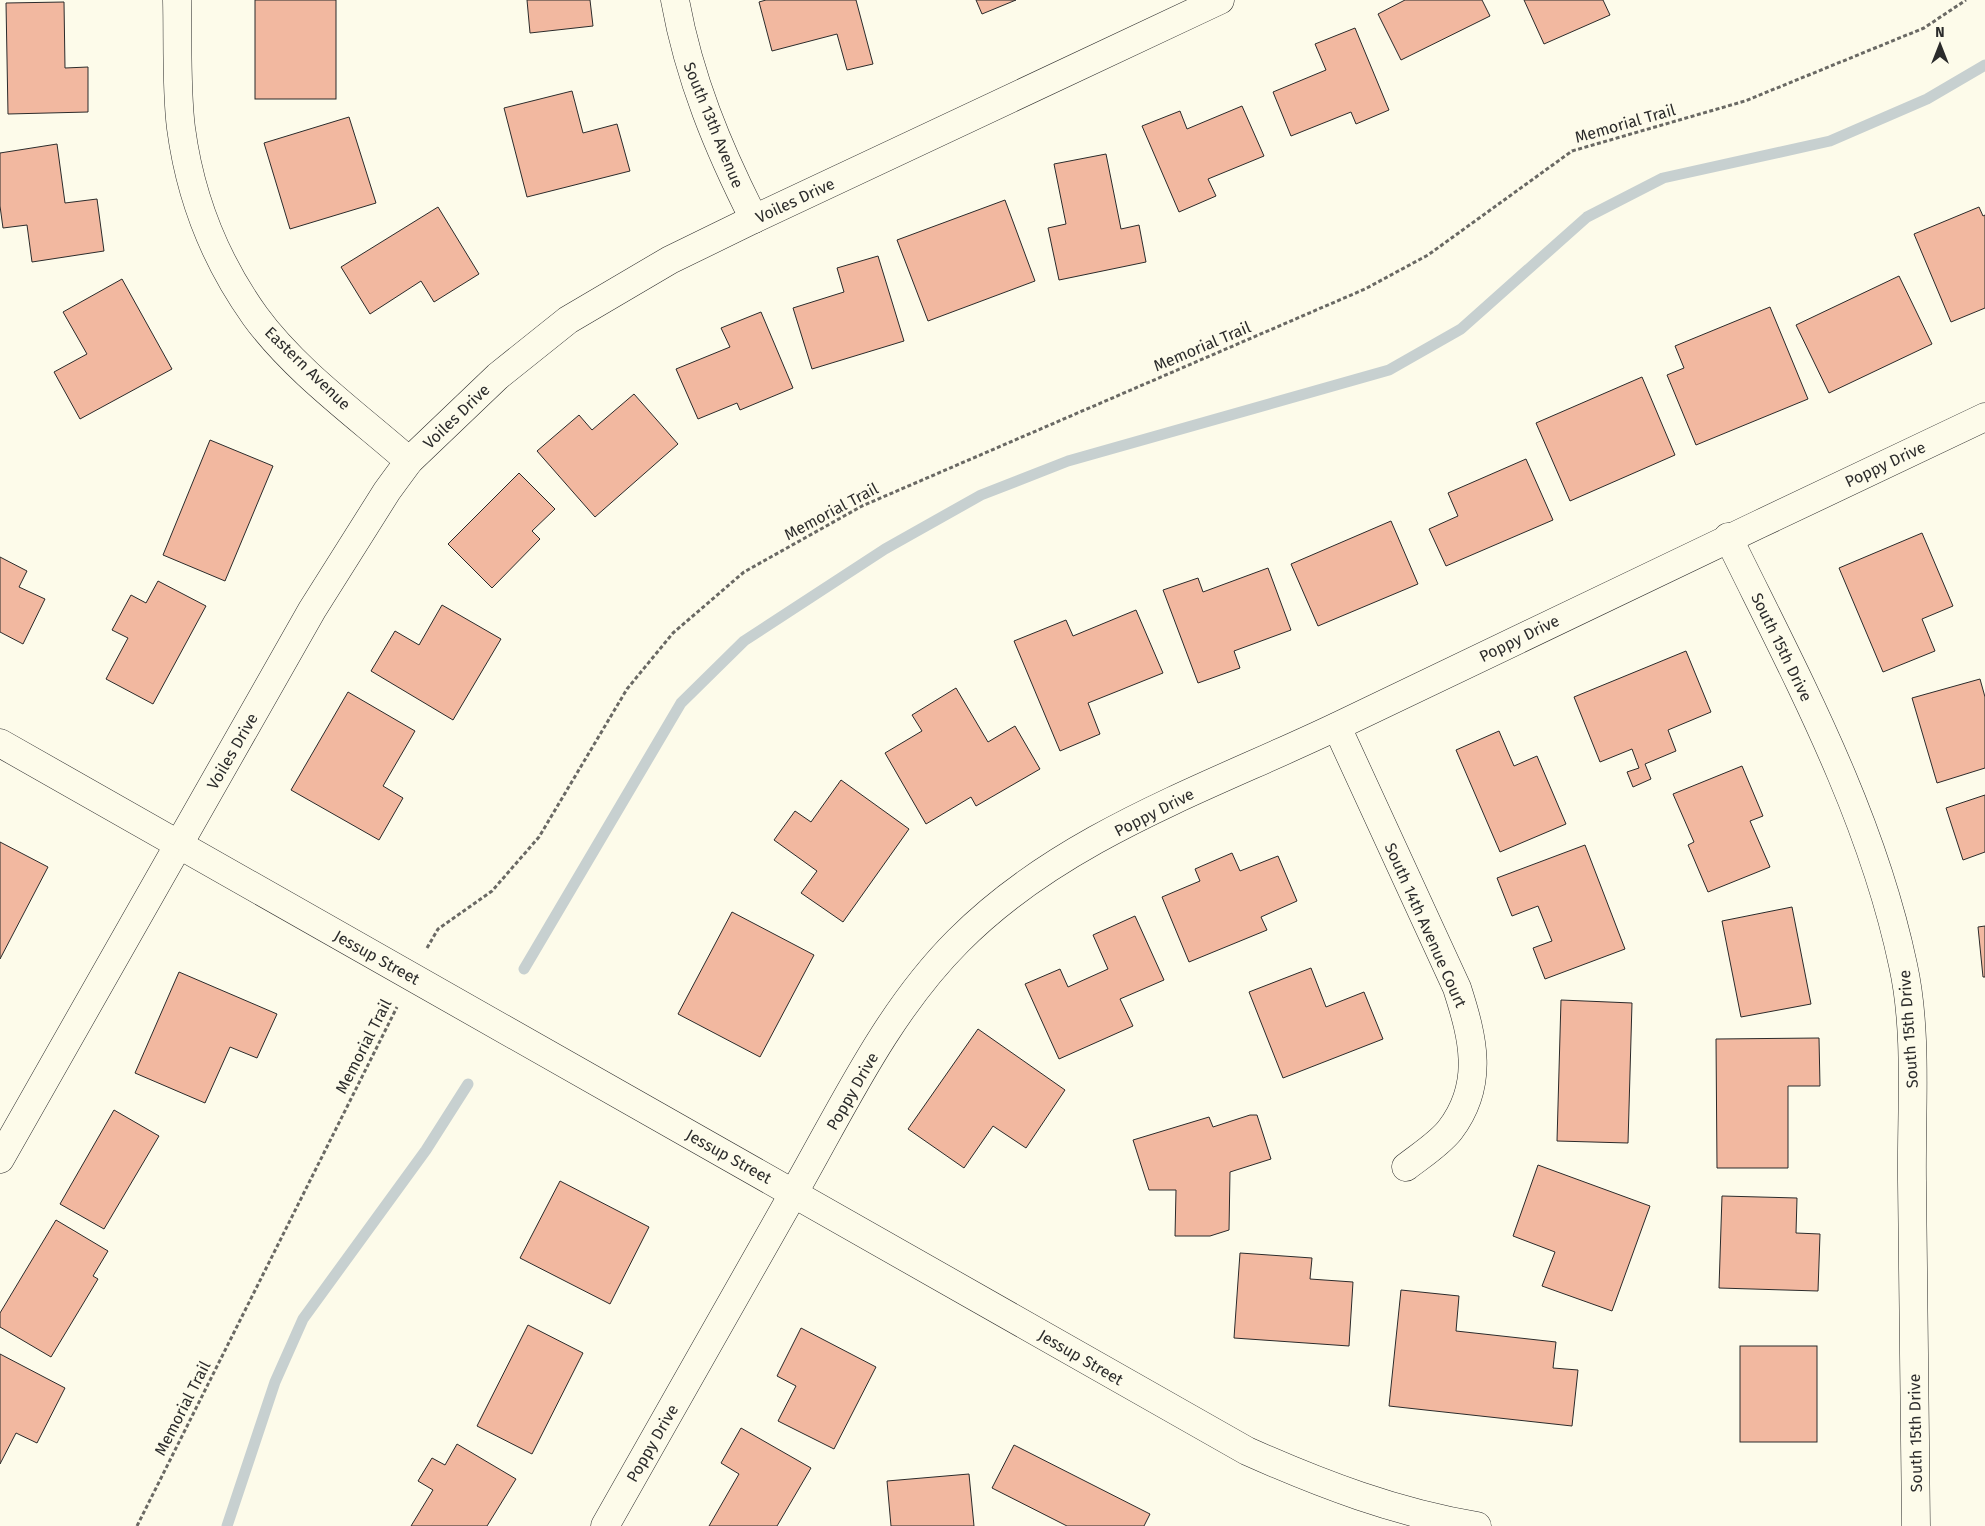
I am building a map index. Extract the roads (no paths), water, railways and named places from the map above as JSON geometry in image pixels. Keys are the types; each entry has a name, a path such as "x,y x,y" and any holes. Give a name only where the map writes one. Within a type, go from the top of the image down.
{"street":[{"name":"Eastern Avenue","path":"177,0 181,127 191,180 206,228 231,278 256,317 312,376 409,461"},
{"name":"South 13th Avenue","path":"674,0 683,44 702,104 726,164 754,219"},
{"name":"Voiles Drive","path":"0,1159 312,610 387,491 409,461 498,376 568,320 670,260 1210,2"},
{"name":"Poppy Drive","path":"605,1526 794,1193 846,1097 894,1020 926,978 958,941 1010,895 1043,870 1135,820 1245,767 1337,727 1728,537 1985,417"},
{"name":"South 15th Drive","path":"1728,537 1839,764 1878,866 1904,966 1908,998 1913,1086 1916,1526"},
{"name":"South 14th Avenue Court","path":"1337,727 1458,988 1471,1031 1473,1061 1471,1083 1465,1106 1449,1131 1406,1167"},
{"name":"Jessup Street","path":"0,743 1247,1450 1310,1479 1386,1505 1477,1526"}],"waterway":[{"path":"524,969 681,703 744,641 885,549 981,495 1068,461 1389,370 1461,329 1587,217 1663,178 1830,141 1927,99 1985,65"},
{"path":"227,1526 275,1382 303,1319 426,1150 468,1084"}]}
